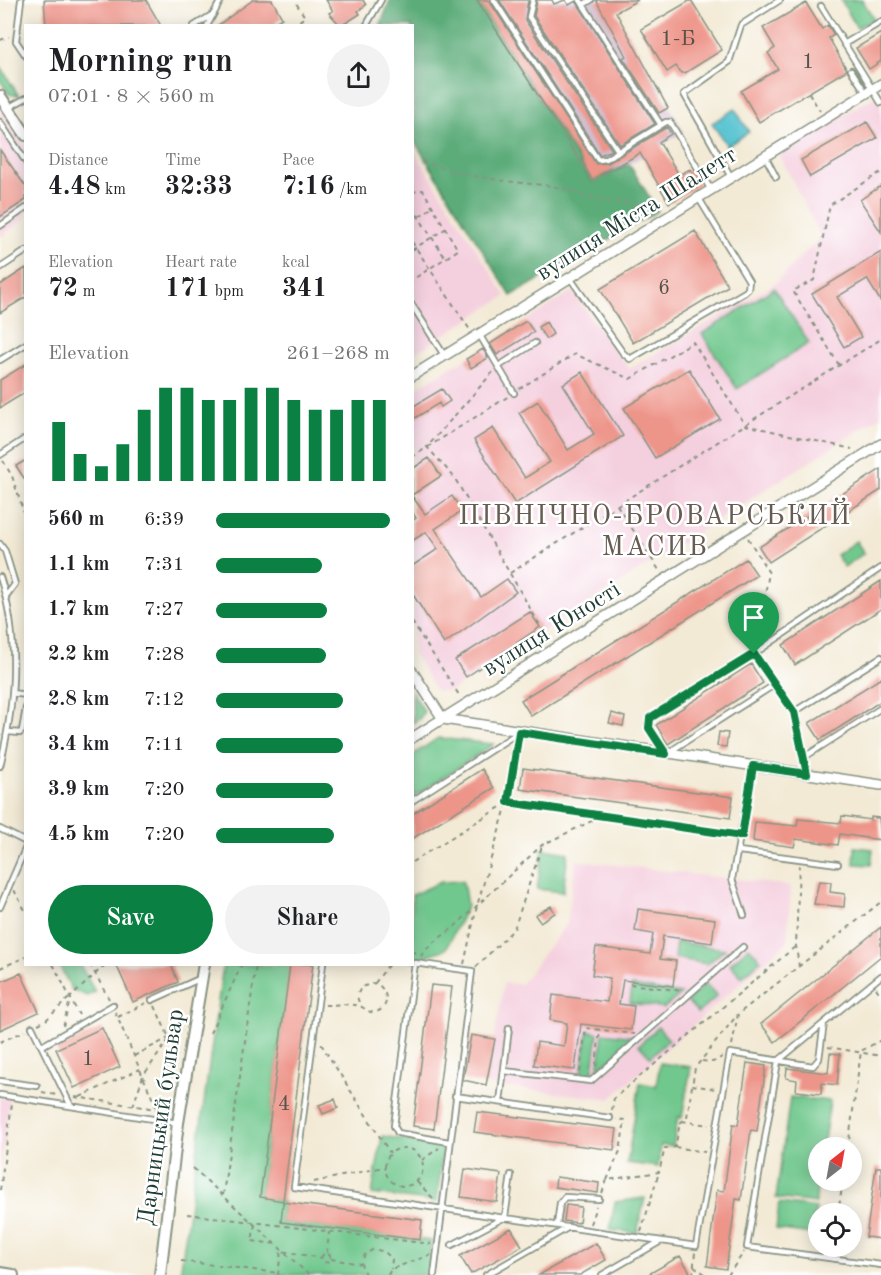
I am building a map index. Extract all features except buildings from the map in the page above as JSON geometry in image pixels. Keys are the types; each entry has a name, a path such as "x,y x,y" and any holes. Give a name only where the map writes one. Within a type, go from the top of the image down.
{"street":[{"name":"вулиця Міста Шалетт","path":"414,374 474,332 711,190 873,89"},
{"path":"0,96 24,132"},
{"name":"вулиця Юності","path":"414,737 881,444"},
{"path":"414,674 442,719 881,785"},
{"name":"Дарницький бульвар","path":"160,1275 178,1123 204,966"},
{"path":"0,1273 13,1275"}],"lane":[{"path":"21,0 16,41 24,53"},
{"path":"208,24 221,0"},
{"path":"367,24 381,0"},
{"path":"494,0 596,158 603,160 668,122 673,125 711,190"},
{"path":"533,0 529,17 619,152"},
{"path":"580,0 661,125"},
{"path":"583,5 591,0"},
{"path":"731,177 684,94 729,62 741,25 780,0"},
{"path":"821,6 881,103"},
{"path":"197,24 212,15"},
{"path":"844,44 881,22"},
{"path":"851,70 873,89"},
{"path":"8,108 24,99"},
{"path":"0,122 24,159"},
{"path":"765,156 776,177"},
{"path":"568,277 623,353 630,359 745,292 748,289 749,280 698,197"},
{"path":"0,226 24,209"},
{"path":"0,268 24,252"},
{"path":"414,308 444,355"},
{"path":"474,332 514,393"},
{"path":"498,366 535,343"},
{"path":"0,360 24,345"},
{"path":"0,455 24,439"},
{"path":"0,544 5,551 15,584 6,596"},
{"path":"774,685 666,754 649,728 650,718 754,654 881,568"},
{"path":"0,577 10,607 14,667 9,732 0,766"},
{"path":"754,654 794,712 807,774"},
{"path":"794,712 881,657"},
{"path":"12,693 24,695"},
{"path":"803,758 881,708"},
{"path":"9,732 20,733 24,720"},
{"path":"414,800 519,732"},
{"path":"508,802 519,732"},
{"path":"744,915 732,879 742,836 753,766"},
{"path":"0,829 24,843"},
{"path":"0,907 24,849"},
{"path":"739,851 838,864"},
{"path":"504,1071 591,1081 743,947"},
{"path":"434,1275 472,971 415,963 394,1126 398,1133 449,1142"},
{"path":"323,966 294,1186 696,1246 730,1053 813,1066 819,1059 824,1023"},
{"path":"881,976 778,1061 747,1247 881,1265"},
{"path":"152,1000 202,978"},
{"path":"42,1046 113,1005"},
{"path":"32,1027 71,1106"},
{"path":"500,1102 509,1028"},
{"path":"0,1081 37,1089"},
{"path":"0,1095 178,1123"},
{"path":"455,1096 610,1118"},
{"path":"505,1217 511,1175"},
{"path":"557,1225 560,1203 565,1197 599,1199"},
{"path":"452,1245 505,1217"},
{"path":"486,1275 569,1227"},
{"path":"602,1275 661,1241"}],"path":[{"path":"294,0 305,17 295,24"},
{"path":"809,93 824,119"},
{"path":"422,161 451,173 502,182 546,185 608,202 626,200 639,205 658,222"},
{"path":"839,365 794,291 814,280 830,205 881,172"},
{"path":"414,192 423,190 458,250 414,279"},
{"path":"414,220 433,207"},
{"path":"414,210 446,259"},
{"path":"416,248 446,228"},
{"path":"414,245 474,332"},
{"path":"510,573 881,339"},
{"path":"414,456 574,354 630,379 693,342 745,425 852,449"},
{"path":"427,447 498,366"},
{"path":"427,447 454,477 554,649"},
{"path":"0,455 12,476 24,514"},
{"path":"617,505 659,570"},
{"path":"744,530 769,573 754,654"},
{"path":"414,625 459,696"},
{"path":"462,970 477,906 508,802"},
{"path":"414,861 508,802 742,836"},
{"path":"415,963 431,944 452,929 542,845 602,816"},
{"path":"472,971 514,929 542,845"},
{"path":"799,860 796,946 799,968"},
{"path":"10,882 24,908"},
{"path":"675,1147 682,1121 687,1117 695,1068 738,1014 881,902"},
{"path":"588,1230 620,1151 624,1120 610,1118 614,1098 796,946"},
{"path":"414,952 420,957"},
{"path":"0,968 24,958"},
{"path":"54,966 82,1021"},
{"path":"91,966 113,1005 158,1110"},
{"path":"210,1033 241,966"},
{"path":"223,1195 256,966"},
{"path":"360,1006 357,996 361,987 375,983 388,966"},
{"path":"318,1005 360,1006 367,1011 377,1012 384,1006 387,998 385,990 375,983"},
{"path":"630,984 691,993"},
{"path":"118,1017 152,1000 177,1056"},
{"path":"701,1061 713,1062 730,1053 738,1014"},
{"path":"579,1080 586,1028 644,1035"},
{"path":"594,1078 600,1030"},
{"path":"134,1056 182,1031"},
{"path":"314,1033 390,1153"},
{"path":"133,1106 143,1076 170,1038"},
{"path":"861,1051 881,1040"},
{"path":"821,1047 861,1051 881,1056"},
{"path":"849,1137 861,1051"},
{"path":"77,1098 140,1069"},
{"path":"692,1085 724,1091"},
{"path":"37,1089 77,1098 170,1112"},
{"path":"0,1190 13,1096"},
{"path":"682,1121 717,1127"},
{"path":"422,1160 449,1142"},
{"path":"640,1238 665,1148 675,1147 712,1153"},
{"path":"396,1149 411,1149 422,1160 422,1175 417,1181 404,1187 390,1181 384,1167 390,1153 396,1149"},
{"path":"294,1186 384,1167"},
{"path":"193,1168 309,1275"},
{"path":"607,1180 659,1172"},
{"path":"417,1182 441,1207"},
{"path":"187,1214 433,1244"},
{"path":"255,1223 252,1241 276,1244"},
{"path":"329,1232 327,1254 331,1259 361,1264"},
{"path":"693,1275 696,1246"},
{"path":"728,1275 747,1247"},
{"path":"365,1275 361,1264 365,1254 374,1249 385,1252 392,1258 388,1275"},
{"path":"281,1251 322,1258 327,1263 331,1259"},
{"path":"181,1261 278,1274 281,1251"},
{"path":"322,1258 327,1254"},
{"path":"391,1269 431,1255 430,1265"},
{"path":"694,1266 706,1275"}],"shaded area":[{"path":"477,0 637,0 616,12 684,132 629,164 593,181"},
{"path":"881,92 881,416 450,691 436,691 414,655 414,389 484,348 572,291 629,369 774,284 821,237 779,154"},
{"path":"0,110 24,146 24,220 0,237"},
{"path":"414,150 506,296 414,353"},
{"path":"576,860 791,886 787,942 610,1099 486,1085 504,983 521,984 567,923"},
{"path":"0,1098 10,1099 0,1168"}],"green space":[{"path":"390,0 477,0 592,181 629,164 658,211 511,296 414,141 414,24 381,24"},
{"path":"841,0 862,0 874,19 857,28"},
{"path":"0,66 19,96 9,94 0,80"},
{"path":"774,288 809,343 737,389 702,334"},
{"path":"856,541 864,553 844,567 836,555"},
{"path":"414,695 424,711 414,722"},
{"path":"438,738 494,744 414,796 414,754"},
{"path":"855,847 873,849 871,865 854,864"},
{"path":"543,849 568,853 563,892 537,889"},
{"path":"463,881 467,906 446,949 414,960 414,894 441,882"},
{"path":"676,942 725,949 707,964 674,958"},
{"path":"749,947 761,960 742,977 730,964"},
{"path":"60,966 81,966 95,992 87,996 72,990"},
{"path":"223,966 290,966 260,1197 283,1201 281,1222 431,1241 428,1275 180,1275"},
{"path":"706,984 717,996 698,1013 687,1001"},
{"path":"632,986 681,994 664,1008 630,1003"},
{"path":"658,1027 669,1040 650,1057 639,1045"},
{"path":"588,1031 598,1033 592,1077 581,1075"},
{"path":"603,1033 636,1037 598,1071"},
{"path":"660,1063 691,1067 682,1118 678,1117 673,1146 661,1145 658,1167 627,1163 640,1083 656,1086"},
{"path":"790,1097 830,1101 825,1137 808,1137 808,1191 817,1191 816,1203 776,1198"},
{"path":"382,1136 443,1146 437,1202 372,1194"},
{"path":"645,1198 637,1233 610,1230 615,1202"},
{"path":"779,1203 808,1207 808,1234 776,1229"}],"water":[{"path":"735,109 749,132 727,146 712,123"}],"district":[{"name":"ПІВНІЧНО-БРОВАРСЬКИЙ МАСИВ","path":"655,530"}],"route":[{"path":"754,654 794,712 807,774 753,766 742,836 508,802 519,732 666,754 649,728 650,718 754,654"}]}
